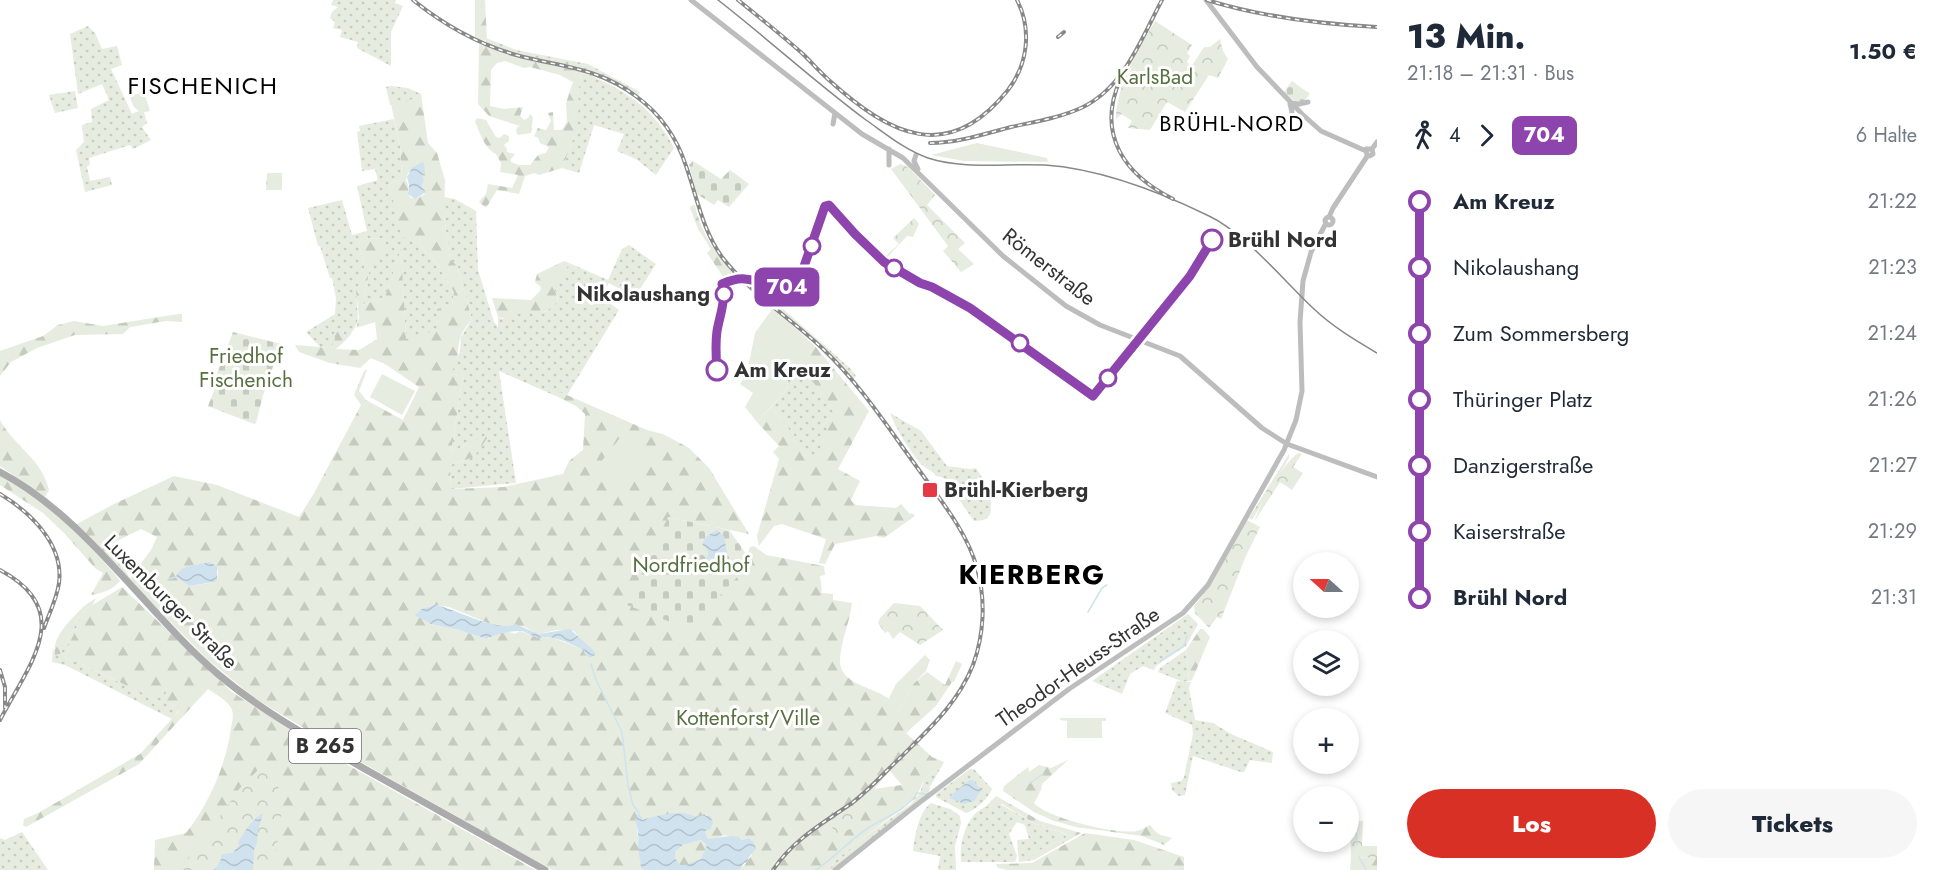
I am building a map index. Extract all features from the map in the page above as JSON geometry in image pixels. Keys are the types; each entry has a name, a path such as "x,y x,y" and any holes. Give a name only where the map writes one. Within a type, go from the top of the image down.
{"main road":[{"name":"Römerstraße","path":"691,0 843,120 903,158 1003,256 1061,303 1100,325 1180,356 1275,437 1287,444 1377,477"},
{"path":"1206,0 1253,62 1290,103 1321,131 1367,153 1368,148 1372,148 1377,142"},
{"name":"Römerstraße","path":"797,83 875,141"},
{"path":"1290,103 1308,102 1307,119"},
{"path":"1289,120 1292,112 1290,103"},
{"path":"835,113 833,124 843,120"},
{"path":"889,149 889,165"},
{"name":"Theodor-Heuss-Straße","path":"835,870 935,790 1069,689 1172,622 1208,585 1280,457 1292,431 1301,398 1300,315 1305,270 1315,242 1332,208 1367,153"},
{"path":"916,154 915,164 924,178"},
{"path":"1292,431 1294,442 1300,450 1288,452 1280,457 1280,446 1275,437 1284,436 1292,431"},
{"name":"Luxemburger Straße","path":"0,472 58,512 191,650 257,704 332,750 545,870"}],"green space":[{"path":"333,0 396,0 395,3 403,6 391,32 391,66 357,48 358,42 340,37 342,30 333,28 335,22 330,18 332,12 338,7 331,5"},
{"path":"475,0 485,0 487,41 475,38"},
{"name":"KarlsBad","path":"1155,21 1192,45 1187,53 1190,56 1187,62 1190,65 1204,47 1210,47 1220,39 1228,59 1218,78 1209,75 1185,112 1167,102 1150,130 1128,128 1132,121 1121,114 1116,120 1120,94 1129,68"},
{"path":"88,26 95,33 102,49 117,46 122,65 111,69 132,114 139,111 144,112 147,123 142,127 151,140 133,149 130,145 89,158 90,164 87,167 90,181 110,177 112,185 85,192 76,150 84,142 82,125 92,122 91,109 109,100 102,84 78,94 70,34"},
{"path":"486,38 516,50 588,64 640,92 638,96 620,84 583,69 486,44"},
{"path":"479,44 514,57 583,72 577,95 580,103 572,143 562,168 539,175 534,173 525,176 519,194 497,190 486,208 479,202 486,194 488,184 512,188 518,175 500,172 501,163 483,140 475,122 477,118 486,120 496,137 500,138 504,134 509,136 509,141 504,145 507,152 515,154 511,162 530,165 538,155 546,153 549,147 540,143 534,136 538,128 546,130 551,121 548,113 553,112 554,130 562,130 567,122 566,103 573,82 560,75 530,67 524,68 505,61 497,63 491,70 490,106 504,109 523,107 520,116 524,120 530,114 533,117 531,133 518,135 517,127 520,126 489,116 478,104"},
{"path":"583,72 636,101 647,110 666,133 674,148 656,175 636,159 617,151 624,134 594,125 579,173 562,168 572,143 577,95"},
{"path":"1292,81 1310,94 1304,101 1294,101 1284,92"},
{"path":"386,87 408,88 421,94 414,99 390,105"},
{"path":"75,91 78,108 55,113 49,95"},
{"path":"144,92 150,111 142,112 132,104 130,96"},
{"name":"Kottenforst/Ville","path":"421,94 428,143 437,153 445,180 444,216 450,259 457,266 472,319 462,334 456,364 449,375 463,374 451,453 490,434 474,457 450,465 451,489 504,487 563,474 569,461 583,450 585,414 576,406 556,396 560,392 647,430 663,434 689,448 709,468 749,534 668,517 742,572 750,547 754,546 766,555 824,566 825,575 820,576 822,593 833,594 833,600 852,603 840,662 842,669 851,680 888,698 899,711 914,683 927,672 945,685 956,661 962,664 954,682 936,706 906,733 932,757 944,762 940,769 938,768 924,779 916,798 835,861 829,870 740,870 752,855 752,841 748,838 741,840 725,835 708,839 705,831 709,829 709,817 696,817 681,813 643,820 638,814 641,868 644,870 552,870 350,756 256,699 208,660 75,525 174,476 217,485 299,517 361,405 354,395 364,371 367,370 359,391 366,400 403,420 419,387 385,364 371,358 360,368 330,363 299,352 295,345 331,348 335,339 334,333 343,330 346,340 336,349 359,350 377,339 375,322 356,328 359,318 356,291 364,274 364,262 358,243 360,239 386,238 385,258 371,261 363,305 385,297 401,249 406,339 438,330 437,309 452,306 454,292 436,262 423,249 419,238 405,238 401,235 389,183 402,179 400,145 391,104 414,99","holes":["417,166 424,180 422,188 425,194 415,199 410,197 406,180 408,173","141,529 157,537 151,550 130,578 109,545","206,564 218,571 217,579 210,583 189,586 176,577 182,569","435,605 449,607 495,626 523,626 538,634 557,630 574,631 594,656 590,658 584,650 551,637 539,638 520,631 515,634 507,631 488,639 431,624 416,614 421,609","890,771 902,785 874,789"]},
{"path":"394,119 400,145 402,179 389,183 405,238 419,238 423,249 436,262 454,292 452,306 438,330 406,340 401,251 385,297 363,305 371,261 386,238 360,239 358,243 363,259 364,275 357,290 357,321 346,340 343,330 331,348 320,347 306,332 335,314 336,298 332,278 330,278 320,246 318,246 308,208 342,200 352,235 367,231 357,186 378,180 375,169 362,171 357,132 360,131 359,126"},
{"path":"977,143 1047,158 1048,162 964,161 931,155"},
{"path":"693,161 721,179 730,170 749,184 729,207 718,200 714,205 697,194 689,165"},
{"path":"900,164 908,167 935,195 927,205 965,243 958,249 974,264 961,272 943,251 948,246 891,169"},
{"path":"267,173 282,173 282,190 266,190"},
{"path":"444,197 455,199 476,211 478,270 494,322 498,327 498,317 502,319 526,309 545,312 558,301 555,291 556,283 569,263 608,280 622,249 629,245 656,264 635,297 609,283 600,296 619,310 567,395 560,393 556,396 499,371 516,483 451,489 450,465 474,457 468,443 451,453 463,374 448,375 460,352 461,337 472,319 457,266 450,260 444,216"},
{"path":"695,205 697,215 710,243 736,276 724,278 707,253 711,249 698,229 690,208"},
{"path":"914,218 919,224 913,237 907,236 885,260 883,258 899,244 893,238"},
{"path":"564,261 569,263 556,284 558,301 552,307 539,313 529,311 504,318 498,317 492,298 531,300 541,287 535,282 537,274"},
{"path":"774,301 850,368 856,376 853,380 822,346 772,303"},
{"path":"773,308 815,346 789,374 786,390 757,422 745,407 753,393 740,384 747,373 755,333"},
{"path":"182,314 182,322 166,321 130,327 123,334 75,335 37,348 11,362 0,376 0,351 43,336 58,325 74,321 103,326"},
{"name":"Friedhof Fischenich","path":"233,332 281,344 254,424 208,406 219,378 216,376"},
{"path":"815,346 869,411 838,469 860,481 851,500 856,505 896,508 901,504 915,516 884,538 876,536 835,544 825,564 819,563 826,539 782,524 774,526 759,546 757,536 779,459 773,452 779,446 757,422 771,407 815,461 834,413 800,362"},
{"path":"800,362 835,412 815,462 771,407 786,390 789,374"},
{"path":"382,374 415,391 402,415 370,397"},
{"path":"890,413 921,431 947,466 976,468 994,496 991,499 987,518 974,521 951,488 954,486 921,464 896,427"},
{"path":"0,420 40,470 49,490 45,497 0,466"},
{"path":"623,434 649,453 623,487 597,467"},
{"path":"1298,453 1302,454 1293,467 1303,473 1292,490 1280,482 1254,522 1272,485 1285,466"},
{"path":"1289,454 1289,458 1252,520 1249,518"},
{"path":"0,475 38,499 72,527 120,581 107,591 91,595 103,573 96,569 43,513 0,485"},
{"name":"Nordfriedhof","path":"668,517 729,530 747,555 742,572 688,629 627,605"},
{"path":"1247,520 1260,527 1221,619 1217,617 1209,628 1195,613 1194,606 1211,585"},
{"path":"122,587 232,692 330,755 535,870 154,870 155,840 186,833 202,810 221,770 229,742 233,712 225,701 208,689 139,764 26,827 23,825 24,819 140,754 179,711 162,701 169,685 151,697 77,662 65,659 69,644 86,609"},
{"path":"96,598 92,606 86,609 69,644 65,659 77,662 121,683 170,684 179,710 172,719 65,665 52,662 53,648 55,655 60,654 83,607"},
{"path":"894,603 920,606 943,630 920,645 900,632 893,639 888,631 885,633 878,623"},
{"path":"83,607 60,654 55,655 59,635"},
{"path":"1188,614 1198,624 1186,646 1156,666 1154,670 1143,666 1130,674 1122,694 1092,681"},
{"path":"1200,629 1203,629 1210,637 1192,680 1189,681 1186,650"},
{"path":"1186,650 1189,681 1181,681 1158,672 1160,668"},
{"path":"925,655 930,660 926,671 914,683 899,711 891,706 889,698 896,684"},
{"path":"1177,681 1191,682 1189,688 1195,720 1213,723 1231,734 1273,752 1272,763 1250,760 1244,772 1241,772 1193,756 1185,795 1179,796 1172,790 1171,783 1181,781 1184,777 1193,734 1192,725 1165,713"},
{"path":"1060,718 1106,718 1106,721 1102,721 1102,738 1067,738 1067,721 1060,720"},
{"path":"1068,760 1042,784 1034,803 1041,809 1067,820 1099,828 1127,832 1137,831 1150,825 1158,833 1172,838 1164,845 1142,836 1076,827 1054,821 1034,812 1003,791 1004,786 1028,767 1029,772 1039,765 1051,768"},
{"path":"260,768 276,772 281,803 281,824 272,870 166,870 188,859 240,788"},
{"path":"938,768 940,769 930,787 929,795 835,870 829,870 835,861 863,838 911,804 920,793 924,779"},
{"path":"970,769 974,769 992,789 981,804 966,813 936,797 936,794"},
{"path":"996,796 1040,821 1081,833 1034,860 1034,853 1067,837 1066,834 1034,823 1002,804 985,807"},
{"path":"931,803 950,809 960,816 961,823 955,846 956,870 938,870 940,856 913,851 920,819"},
{"path":"1000,804 1034,823 1065,834 1067,837 1034,853 1034,860 1019,862 1017,840 1029,839 1025,825 1017,822 1009,834 1017,856 1015,862 961,862 961,847 965,830 973,816 985,807"},
{"path":"851,809 861,825 837,834 828,822"},
{"path":"1359,821 1363,821 1362,846 1377,846 1377,858 1351,857 1351,852 1359,852"},
{"path":"22,832 48,870 0,870 0,838 5,840"},
{"path":"1085,833 1134,840 1184,857 1184,870 1008,870 998,868 996,864 1032,863"},
{"path":"701,840 707,845 701,860 683,866 679,865 675,858 676,851 683,845"},
{"path":"1351,857 1377,858 1377,870 1350,870"}],"water":[{"path":"422,162 425,174 422,175 424,180 422,187 426,192 415,199 408,194 407,177 412,168"},
{"path":"717,530 724,536 727,553 722,558 707,559 705,558 708,556 708,551 702,544 707,536"},
{"path":"209,562 217,566 217,580 214,582 189,586 176,577 178,572 185,567"},
{"path":"435,605 488,623 508,626 516,624 538,634 570,629 595,652 595,655 590,658 584,650 565,642 550,637 539,638 521,631 495,635 487,639 431,624 415,615 421,609"},
{"path":"973,780 981,790 974,801 964,804 950,798 951,795"},
{"path":"263,813 254,850 253,870 215,870 222,854 232,853 239,846 238,843 246,830"},
{"path":"639,813 643,820 674,813 697,817 704,814 710,816 713,822 711,829 705,831 708,839 731,836 739,837 741,840 749,838 756,849 740,870 644,870 641,868 635,819","holes":["701,840 707,845 701,859 683,866 675,858 676,851 683,845"]}],"waterway":[{"path":"168,579 176,577"},
{"path":"1088,612 1102,588 1107,585"},
{"path":"1160,661 1184,646 1187,636"},
{"path":"591,664 596,680 622,732 628,785 633,805 639,813"},
{"path":"1030,783 1043,774"},
{"path":"816,870 864,831 908,804 917,793 926,794"},
{"path":"1359,857 1366,870"}],"tram line":[{"path":"718,0 847,106 911,151 928,158 956,164 1066,167 1108,176 1170,198 1223,224 1264,258 1321,316 1377,353"}],"railway":[{"path":"413,0 449,25 502,51 578,69 608,79 637,97 653,111 667,127 678,146 709,235 722,257 757,293 822,348 859,389 941,500 972,554 980,580 983,617 977,654 967,679 932,726 852,803 799,841 773,870"},
{"path":"738,0 804,55 852,100 875,116 897,127 919,134 941,134 963,128 986,113 1008,90 1020,69 1026,46 1025,23 1017,0"},
{"path":"930,143 960,140 1055,117 1081,108 1096,99 1109,88 1130,61 1162,0"},
{"path":"1207,0 1291,19 1377,27"},
{"path":"1058,37 1064,32"},
{"path":"1120,80 1113,100 1111,118 1120,151 1141,178 1173,199"},
{"path":"0,494 33,520 43,531 56,555 59,583 44,628"},
{"path":"0,570 23,586 37,603 41,621 40,639 33,659 0,720"},
{"path":"0,670 5,687 5,708"}],"bus line":[{"name":"704","path":"717,370 715,351 718,324 724,307 722,284 737,279 747,279 780,289 796,281 801,275 825,206 829,205 884,262 970,308 1093,396 1196,269 1212,240"}],"place":[{"name":"Brühl Nord","path":"1212,240"},
{"name":"Nikolaushang","path":"724,294"},
{"name":"Am Kreuz","path":"717,370"},
{"name":"Brühl-Kierberg","path":"930,490"}],"district":[{"name":"FISCHENICH","path":"203,85"},
{"name":"BRÜHL-NORD","path":"1232,123"},
{"name":"KIERBERG","path":"1032,574"}]}
